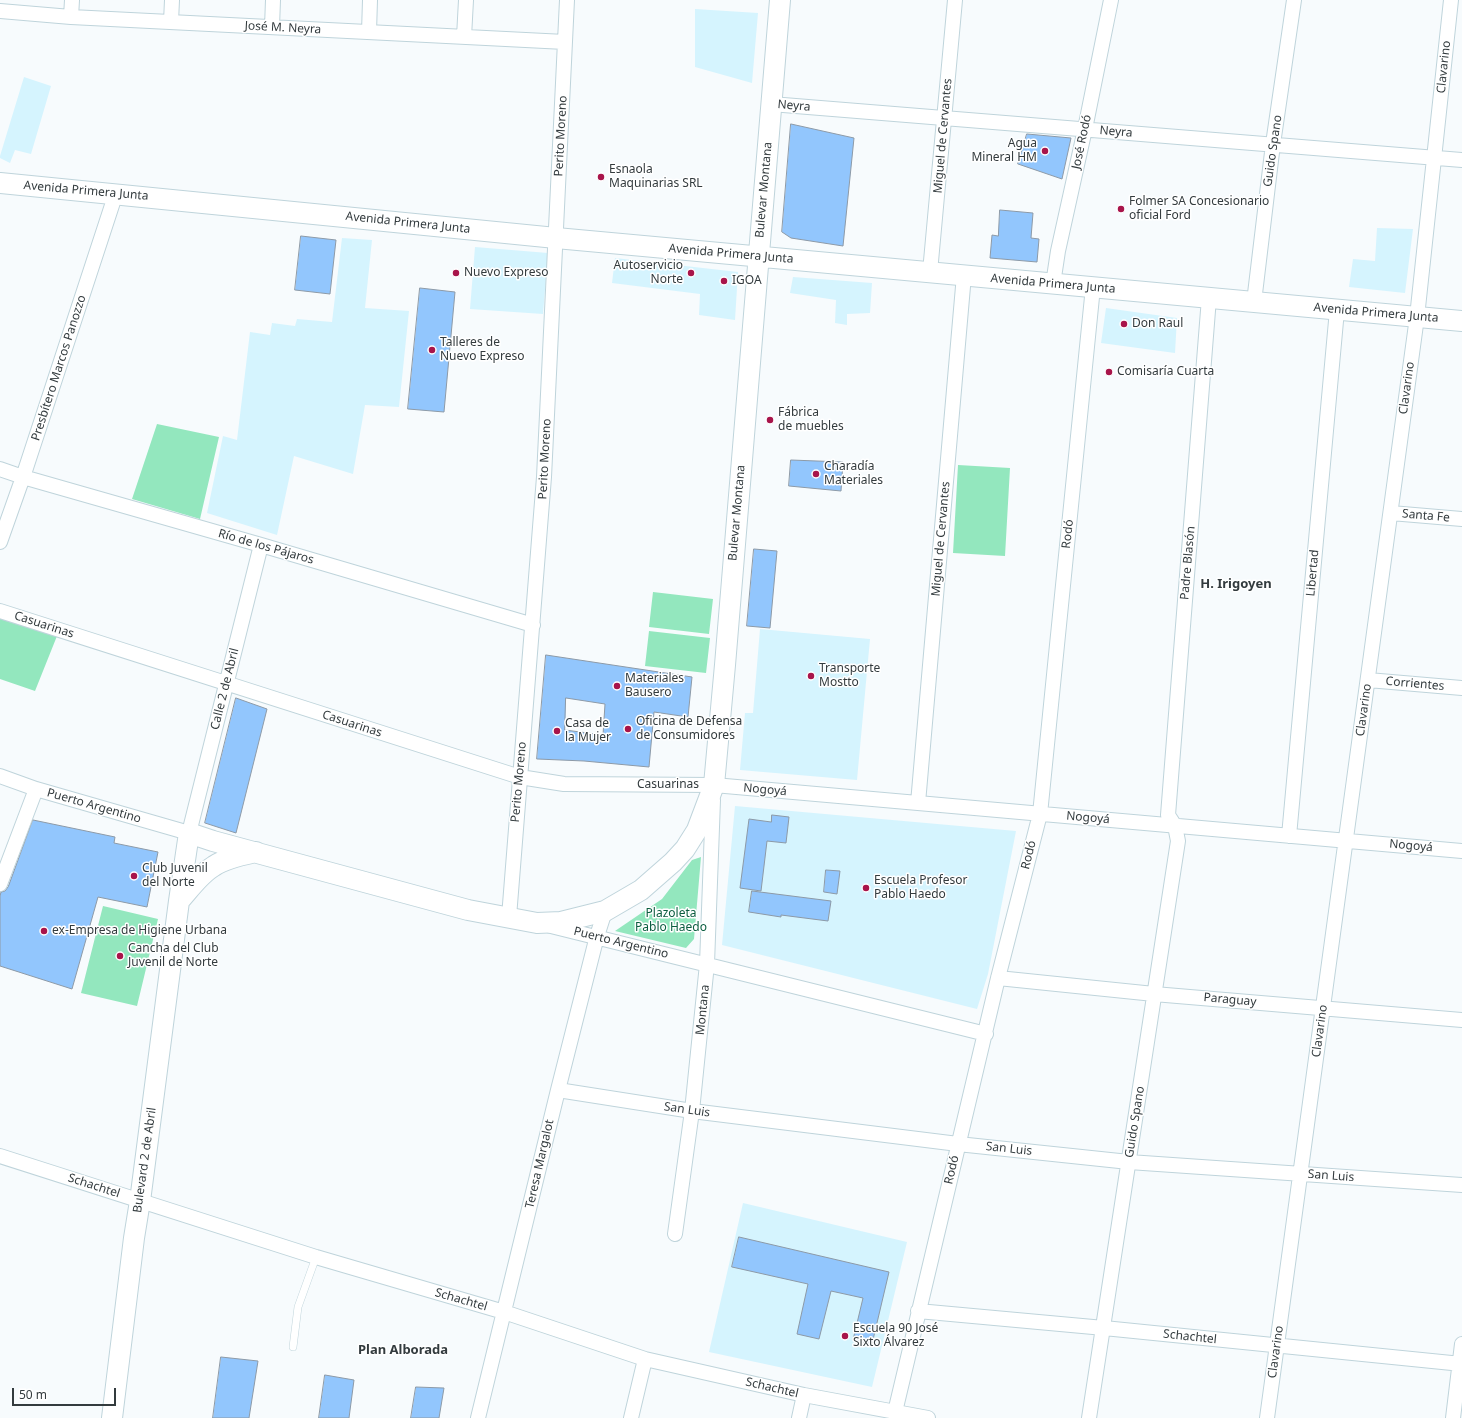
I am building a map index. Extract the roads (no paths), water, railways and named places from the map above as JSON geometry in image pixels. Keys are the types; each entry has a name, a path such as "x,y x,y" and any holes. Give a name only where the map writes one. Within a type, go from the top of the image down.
{"main road":[{"name":"Bulevar Montana","path":"537,923 561,922 605,911 640,890 673,862 685,849 697,830 714,785 780,0"},
{"name":"Avenida Primera Junta","path":"0,182 556,238 1462,321"},
{"name":"Puerto Argentino","path":"189,833 213,841 468,910 537,923"},
{"name":"Bulevard 2 de Abril","path":"112,1418 134,1238 189,833"},
{"path":"179,901 209,870 217,855 216,846 213,841"},
{"path":"184,868 196,875 233,858 256,852"}],"street":[{"path":"71,17 72,0"},
{"path":"171,22 172,0"},
{"path":"272,27 273,0"},
{"path":"369,32 370,0"},
{"path":"464,37 466,0"},
{"name":"Perito Moreno","path":"509,917 544,477 567,0"},
{"name":"Miguel de Cervantes","path":"930,272 955,0"},
{"name":"José Rodó","path":"1053,284 1058,251 1085,129 1111,0"},
{"name":"Guido Spano","path":"1254,302 1273,144 1294,0"},
{"name":"Clavarino","path":"1268,1418 1417,317 1451,0"},
{"name":"José M. Neyra","path":"0,11 71,17 565,42"},
{"name":"Neyra","path":"771,104 1462,160"},
{"name":"Presbítero Marcos Panozzo","path":"0,542 23,477 116,194"},
{"name":"Miguel de Cervantes","path":"918,803 964,275"},
{"name":"Rodó","path":"895,1412 958,1144 986,1034 998,978 1040,814 1093,287"},
{"name":"Padre Blasón","path":"1175,826 1168,815 1209,298"},
{"name":"Libertad","path":"1290,836 1337,310"},
{"name":"Río de los Pájaros","path":"0,469 23,477 533,625"},
{"name":"Santa Fe","path":"1390,513 1462,519"},
{"name":"Calle 2 de Abril","path":"189,833 261,545"},
{"name":"Casuarinas","path":"0,611 520,777 564,784 714,785"},
{"name":"Corrientes","path":"1368,680 1462,688"},
{"name":"Puerto Argentino","path":"0,776 36,789 189,833"},
{"name":"Nogoyá","path":"714,785 1462,851"},
{"name":"Montana","path":"675,1234 692,1112 708,964 714,785"},
{"path":"0,884 36,789"},
{"name":"Guido Spano","path":"1089,1418 1178,841 1175,826"},
{"name":"Teresa Margalot","path":"478,1418 558,1090 597,936 605,911"},
{"name":"Puerto Argentino","path":"537,923 597,936 986,1034"},
{"name":"Paraguay","path":"998,978 1154,994 1462,1020"},
{"name":"San Luis","path":"558,1090 692,1112 958,1144 1128,1162 1462,1185"},
{"name":"Schachtel","path":"0,1156 316,1257 504,1312 645,1359 804,1395 928,1418"},
{"name":"Schachtel","path":"918,1311 1461,1364"},
{"path":"1453,1418 1461,1364 1462,1344"},
{"path":"631,1418 645,1359"},
{"path":"799,1418 804,1395"}],"lane":[{"path":"293,1347 298,1307 316,1257"}],"place":[{"name":"Agua Mineral HM","path":"1045,151"},
{"name":"Esnaola Maquinarias SRL","path":"601,177"},
{"name":"Folmer SA Concesionario oficial Ford","path":"1121,209"},
{"name":"Nuevo Expreso","path":"456,273"},
{"name":"Autoservicio Norte","path":"691,273"},
{"name":"IGOA","path":"724,281"},
{"name":"Don Raul","path":"1124,324"},
{"name":"Talleres de Nuevo Expreso","path":"432,350"},
{"name":"Comisaría Cuarta","path":"1109,372"},
{"name":"Fábrica de muebles","path":"770,420"},
{"name":"Charadía Materiales","path":"816,474"},
{"name":"Transporte Mostto","path":"811,676"},
{"name":"Materiales Bausero","path":"617,686"},
{"name":"Oficina de Defensa de Consumidores","path":"628,729"},
{"name":"Casa de la Mujer","path":"557,731"},
{"name":"Club Juvenil del Norte","path":"134,876"},
{"name":"Escuela Profesor Pablo Haedo","path":"866,888"},
{"name":"ex-Empresa de Higiene Urbana","path":"44,931"},
{"name":"Cancha del Club Juvenil de Norte","path":"120,956"},
{"name":"Escuela 90 José Sixto Álvarez","path":"845,1336"}],"district":[{"name":"H. Irigoyen","path":"1236,584"},
{"name":"Plan Alborada","path":"403,1350"}],"park label":[{"name":"Plazoleta Pablo Haedo","path":"671,921"}]}
